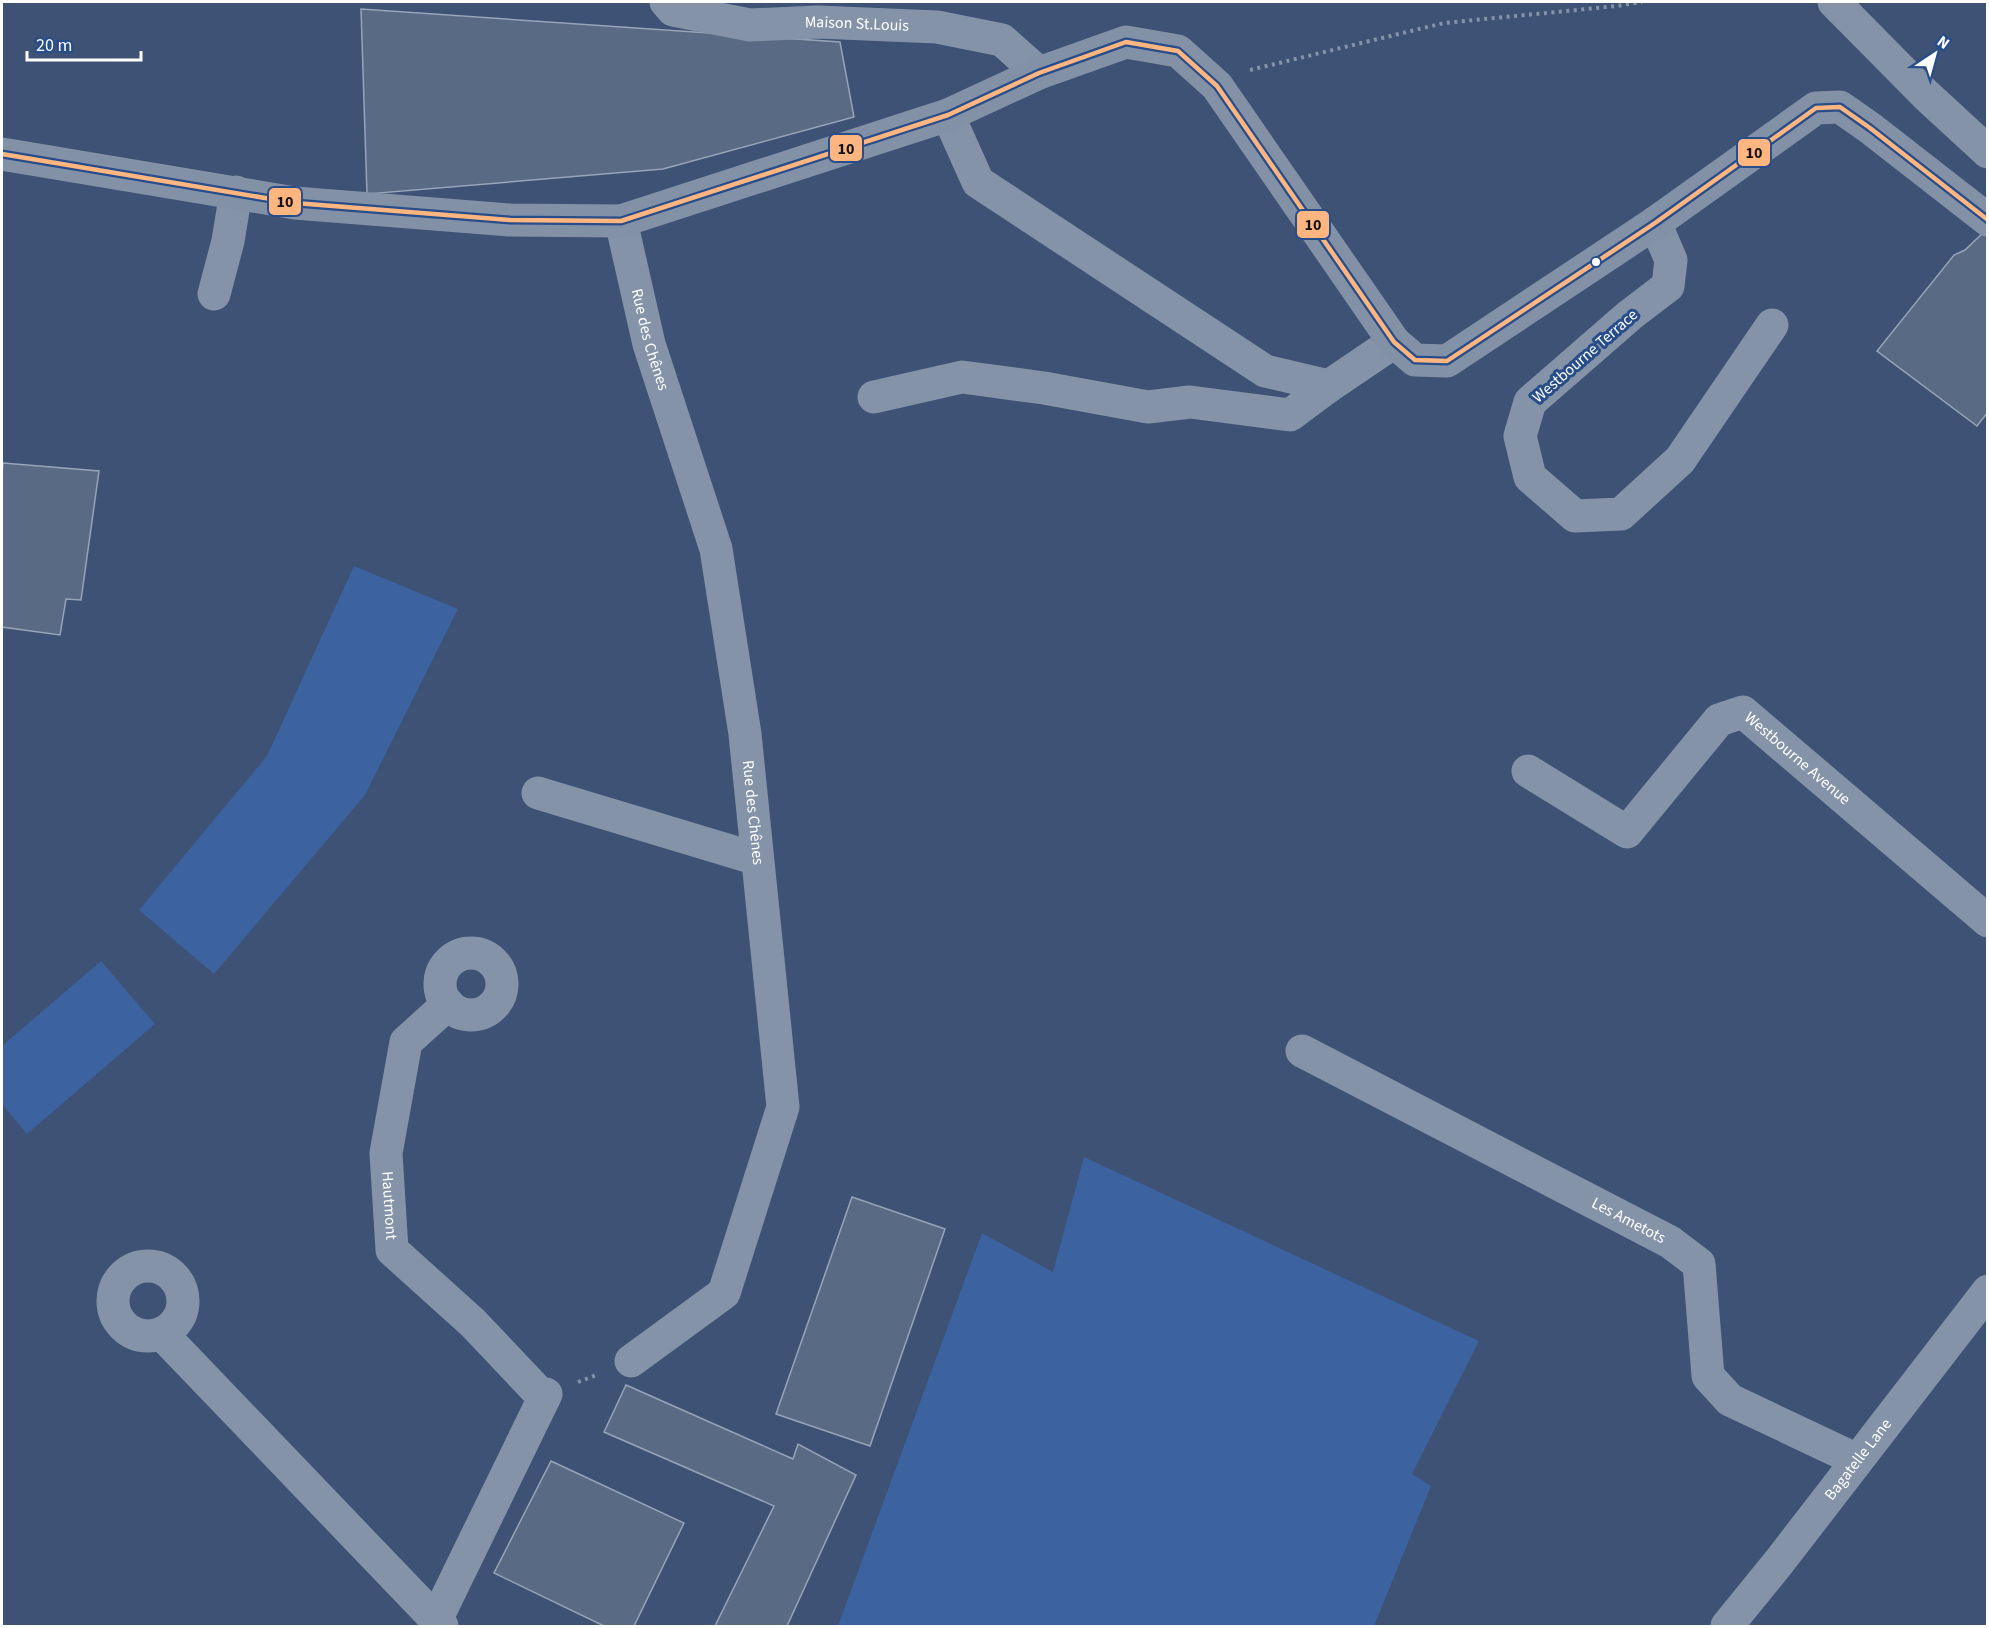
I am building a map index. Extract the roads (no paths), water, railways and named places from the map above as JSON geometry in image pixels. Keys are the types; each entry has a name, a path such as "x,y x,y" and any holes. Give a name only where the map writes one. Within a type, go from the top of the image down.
{"main road":[{"path":"2,154 295,203 510,220 621,221 948,115 1039,73 1126,42 1178,51 1217,86 1394,342 1415,360 1447,361 1655,223 1816,108 1840,107 1988,220"}],"street":[{"name":"Maison St.Louis","path":"666,2 673,10 750,25 819,22 937,27 1002,40 1039,73"},
{"path":"1834,2 1926,95 1988,152"},
{"path":"948,115 978,182 1265,371 1329,386"},
{"path":"214,294 228,241 236,192"},
{"name":"Rue des Chênes","path":"621,221 649,344 716,549 745,734 783,1107 724,1293 631,1361"},
{"name":"Westbourne Terrace","path":"1655,223 1671,260 1668,286 1630,315 1530,402 1520,436 1530,477 1575,516 1621,514 1680,460 1772,325"},
{"path":"873,397 962,377 1044,388 1148,407 1190,402 1290,414 1394,342"},
{"name":"Westbourne Avenue","path":"1528,771 1627,832 1719,720 1743,712 1988,921"},
{"path":"538,793 757,859"},
{"name":"Hautmont","path":"439,1623 545,1396 472,1323 392,1250 386,1153 406,1042 448,1004"},
{"name":"Les Ametots","path":"1302,1051 1670,1242 1699,1264 1708,1376 1730,1400 1857,1460"},
{"name":"Bagatelle Lane","path":"1727,1626 1988,1291"},
{"path":"162,1334 439,1623"}]}
